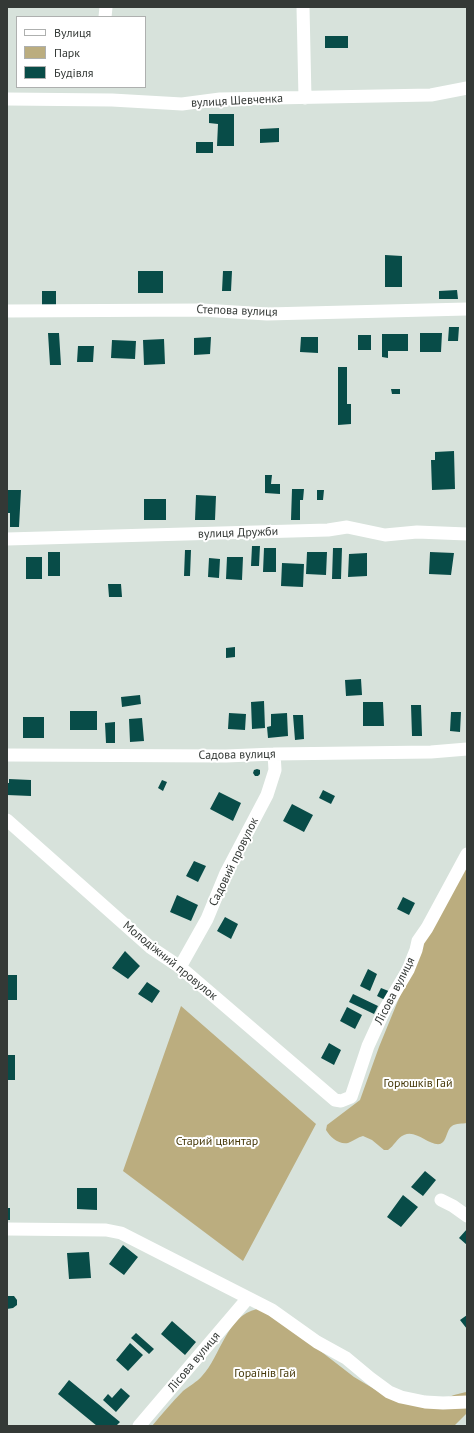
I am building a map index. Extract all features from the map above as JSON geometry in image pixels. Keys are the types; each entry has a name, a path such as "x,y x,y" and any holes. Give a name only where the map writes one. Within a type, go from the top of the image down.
{"street":[{"path":"303,7 305,98"},
{"name":"вулиця Шевченка","path":"7,99 103,93 182,104 220,99 431,95 467,88"},
{"name":"Степова вулиця","path":"7,311 202,310 267,314 467,309"},
{"name":"вулиця Дружби","path":"7,539 328,530 348,527 385,535 417,532 467,534"},
{"name":"Садова вулиця","path":"7,755 226,756 432,752 467,749"},
{"name":"Садовий провулок","path":"180,967 207,919 226,873 267,795 275,770 274,754"},
{"name":"Молодіжний провулок","path":"7,820 150,947 180,967 335,1100"},
{"name":"Лісова вулиця","path":"335,1100 341,1101 351,1097 368,1046 385,1009 408,970 418,941 427,928 467,854"},
{"path":"441,1200 454,1206 467,1216"},
{"path":"7,1229 106,1230 121,1233 146,1244 278,1313 317,1342 346,1358 374,1382 389,1392 401,1397 425,1402 467,1402"},
{"name":"Лісова вулиця","path":"139,1426 248,1298"}],"green space":[{"name":"Горюшків Гай","path":"467,857 467,1123 452,1126 444,1141 440,1144 431,1143 413,1134 404,1135 399,1138 388,1150 384,1150 372,1140 363,1136 348,1143 338,1142 332,1138 326,1130 327,1125 360,1100 379,1047 415,959"},
{"name":"Старий цвинтар","path":"181,1006 316,1124 243,1261 123,1171"},
{"name":"Гораїнів Гай","path":"257,1309 261,1310 301,1336 354,1377 381,1393 441,1400 466,1392 467,1413 454,1426 152,1426 183,1391 202,1376 209,1368 231,1328 238,1320 247,1313"}],"building":[{"path":"325,36 348,36 348,48 325,48"},
{"path":"209,114 234,114 234,146 217,146 218,124 209,123"},
{"path":"279,128 279,142 260,143 260,129"},
{"path":"196,142 213,142 213,153 196,153"},
{"path":"385,255 402,256 402,287 385,287"},
{"path":"138,271 163,271 163,293 138,293"},
{"path":"223,271 232,271 231,291 222,291"},
{"path":"457,290 458,299 439,299 439,291"},
{"path":"42,291 56,291 56,306 42,306"},
{"path":"449,327 459,327 458,341 448,341"},
{"path":"48,333 59,333 61,365 50,365"},
{"path":"420,333 442,333 441,352 420,352"},
{"path":"382,334 408,334 408,351 388,351 388,358 382,357"},
{"path":"358,335 371,335 371,350 358,350"},
{"path":"211,337 210,354 194,355 194,338"},
{"path":"301,337 318,337 318,353 300,352"},
{"path":"164,339 165,364 144,365 143,340"},
{"path":"112,340 136,341 135,359 111,358"},
{"path":"78,346 94,346 93,362 77,362"},
{"path":"338,367 347,367 347,404 351,404 351,424 338,425"},
{"path":"391,389 400,389 400,394 392,394"},
{"path":"454,451 455,489 432,490 431,460 435,460 435,452"},
{"path":"265,475 272,475 271,484 280,484 280,494 265,493"},
{"path":"292,489 304,489 303,500 300,500 300,520 291,520"},
{"path":"8,490 21,490 19,527 10,527 10,513 7,513"},
{"path":"317,490 324,490 323,500 317,500"},
{"path":"196,495 216,496 215,520 195,520"},
{"path":"144,499 166,499 166,520 144,520"},
{"path":"252,546 260,546 259,566 251,566"},
{"path":"264,548 276,548 276,572 263,572"},
{"path":"333,548 342,548 341,579 332,579"},
{"path":"185,550 191,550 190,576 184,576"},
{"path":"48,552 60,552 60,576 48,576"},
{"path":"307,552 327,552 326,575 306,574"},
{"path":"430,552 454,553 451,575 429,574"},
{"path":"367,553 367,576 348,577 349,554"},
{"path":"26,557 42,557 42,579 26,579"},
{"path":"227,557 243,557 242,580 226,579"},
{"path":"209,558 220,559 219,578 208,577"},
{"path":"282,563 304,564 303,587 281,586"},
{"path":"108,584 121,584 122,597 109,597"},
{"path":"235,647 235,657 226,658 226,648"},
{"path":"361,679 362,695 346,696 345,680"},
{"path":"140,695 141,704 122,707 121,697"},
{"path":"264,701 265,728 252,729 251,702"},
{"path":"363,702 383,702 384,726 363,726"},
{"path":"411,705 421,705 422,736 412,736"},
{"path":"70,711 97,711 97,730 70,730"},
{"path":"451,712 461,712 460,732 450,731"},
{"path":"229,713 246,714 245,730 228,729"},
{"path":"287,713 288,736 268,738 267,727 271,726 271,714"},
{"path":"293,715 303,715 304,739 295,740"},
{"path":"23,717 44,717 44,738 23,738"},
{"path":"142,718 144,741 130,742 129,719"},
{"path":"115,722 115,743 106,743 105,723"},
{"path":"254,770 260,770 260,774 255,776 253,773"},
{"path":"9,779 31,780 31,796 7,795 7,783 9,783"},
{"path":"162,780 167,782 163,791 158,788"},
{"path":"323,790 335,796 331,804 319,798"},
{"path":"219,792 241,803 233,821 210,809"},
{"path":"292,804 313,815 304,832 283,821"},
{"path":"194,861 206,866 198,882 186,876"},
{"path":"177,895 198,905 191,921 170,912"},
{"path":"403,897 415,903 409,915 397,909"},
{"path":"225,917 238,924 231,939 217,931"},
{"path":"125,951 140,966 128,979 112,968"},
{"path":"368,969 377,974 370,991 360,986"},
{"path":"7,975 17,975 17,1000 7,1000"},
{"path":"147,982 160,991 152,1003 138,994"},
{"path":"381,988 391,992 387,1001 377,996"},
{"path":"353,994 378,1006 374,1014 349,1002"},
{"path":"347,1007 362,1015 355,1029 340,1021"},
{"path":"329,1043 341,1050 334,1065 321,1058"},
{"path":"7,1055 15,1055 15,1080 7,1080"},
{"path":"425,1171 436,1180 423,1196 411,1187"},
{"path":"77,1188 97,1188 97,1210 77,1209"},
{"path":"403,1195 418,1207 401,1227 387,1217"},
{"path":"7,1208 10,1208 10,1220 7,1220"},
{"path":"467,1229 467,1245 459,1238"},
{"path":"123,1245 138,1257 124,1275 109,1264"},
{"path":"89,1252 91,1278 69,1279 67,1253"},
{"path":"7,1296 14,1296 17,1300 17,1305 13,1308 7,1309"},
{"path":"467,1315 467,1329 460,1320"},
{"path":"172,1321 196,1342 185,1355 161,1334"},
{"path":"136,1333 154,1349 149,1354 131,1338"},
{"path":"130,1343 143,1355 128,1371 116,1360"},
{"path":"69,1380 120,1422 116,1426 97,1426 58,1394"},
{"path":"121,1388 130,1396 116,1412 103,1400 108,1394 112,1398"}]}
